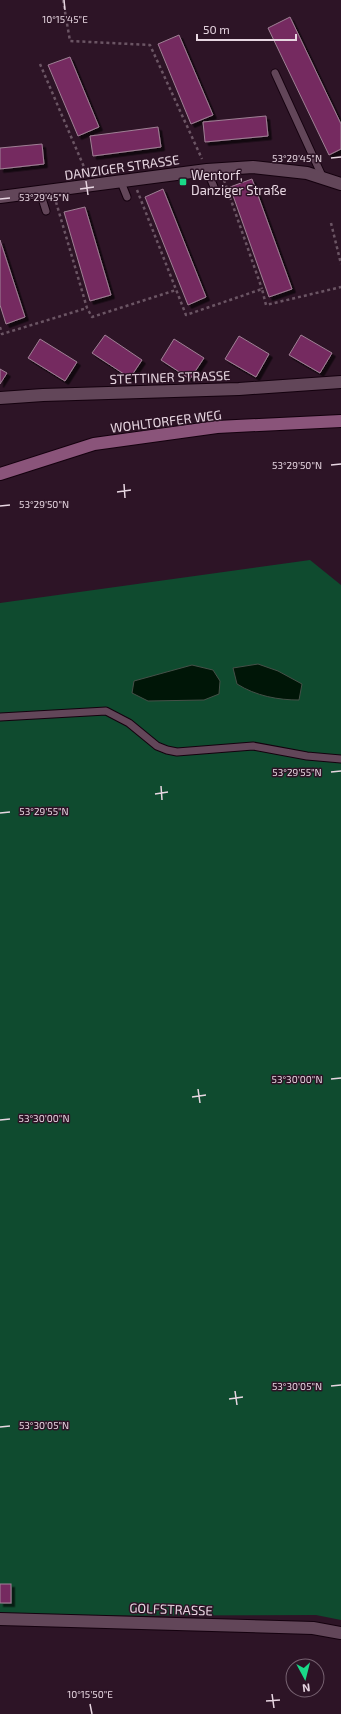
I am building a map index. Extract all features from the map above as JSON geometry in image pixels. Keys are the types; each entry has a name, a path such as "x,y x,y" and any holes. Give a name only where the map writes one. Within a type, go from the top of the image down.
{"main road":[{"name":"WOHLTORFER WEG","path":"0,474 94,444 217,427 341,421"}],"street":[{"name":"DANZIGER STRASSE","path":"0,197 207,170 253,166 307,173 341,184"},
{"name":"STETTINER STRASSE","path":"0,398 43,394 239,389 341,382"},
{"name":"GOLFSTRASSE","path":"0,1619 313,1628 341,1633"}],"lane":[{"path":"275,73 323,178"},
{"path":"207,170 214,186"},
{"path":"127,181 127,197"},
{"path":"40,192 46,211"},
{"path":"0,717 106,711 129,722 157,746 167,750 177,752 253,746 307,756 341,759"}],"path":[{"path":"63,0 70,41 150,45 207,170"},
{"path":"40,64 92,186"},
{"path":"220,169 262,289 266,305 341,287"},
{"path":"127,181 186,315 262,289"},
{"path":"53,190 92,317 176,290"},
{"path":"331,223 341,264"},
{"path":"0,327 2,334 88,308"}],"green space":[{"path":"310,560 341,585 341,1620 316,1615 0,1616 0,603"}],"shaded area":[{"path":"258,664 278,671 302,684 299,700 283,699 259,694 237,684 233,668"},
{"path":"192,665 213,670 220,681 219,694 204,700 148,701 132,693 134,681"}],"building":[{"path":"290,17 341,124 341,149 329,155 268,28"},
{"path":"179,35 213,115 191,124 158,44"},
{"path":"70,57 99,127 78,136 48,65"},
{"path":"266,116 268,136 205,142 203,122"},
{"path":"158,127 161,147 93,156 90,136"},
{"path":"42,144 44,164 0,169 0,148"},
{"path":"252,179 292,289 269,297 230,187"},
{"path":"163,189 206,297 188,305 145,197"},
{"path":"85,207 111,295 90,301 64,212"},
{"path":"0,240 25,317 6,324 0,305"},
{"path":"105,335 142,360 130,378 92,353"},
{"path":"301,335 332,353 320,373 289,355"},
{"path":"239,336 269,354 256,377 225,359"},
{"path":"40,339 77,362 65,381 28,358"},
{"path":"174,339 204,358 190,379 161,360"},
{"path":"0,369 7,373 0,384"},
{"path":"0,1584 11,1584 11,1603 0,1603"}],"place":[{"name":"Wentorf, Danziger Straße","path":"183,182"}]}
